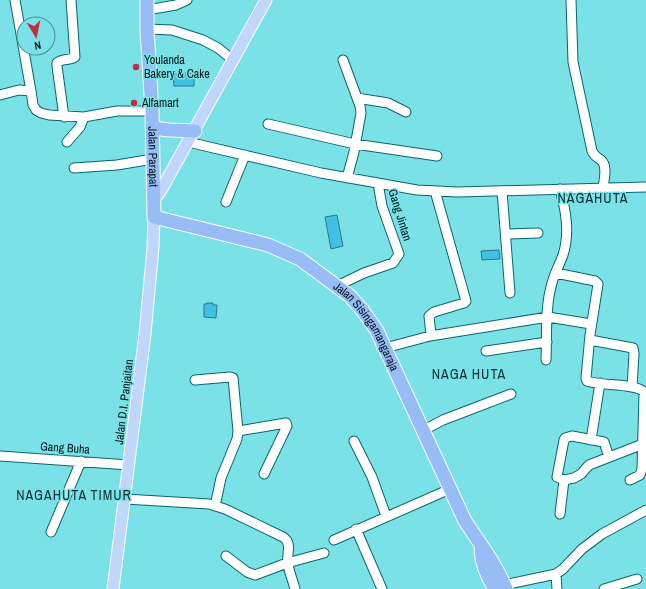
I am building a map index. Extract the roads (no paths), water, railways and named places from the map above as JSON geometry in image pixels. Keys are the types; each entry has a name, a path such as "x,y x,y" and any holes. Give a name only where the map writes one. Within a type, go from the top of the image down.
{"highway":[{"name":"Jalan Parapat","path":"147,5 153,128 154,217"},
{"path":"153,128 195,131"},
{"name":"Jalan Sisingamangaraja","path":"154,217 268,245 300,259 350,296 377,331 386,348 465,521 488,554 502,588"}],"main road":[{"path":"154,199 160,192 195,131 266,0"},
{"name":"Jalan D.I. Panjaitan","path":"114,589 145,334 153,248 154,217"}],"street":[{"path":"15,0 30,91 33,105 36,110 41,113 64,117 84,117 117,111 152,111"},
{"path":"64,117 57,63 75,57 71,0"},
{"path":"147,5 176,5 186,0"},
{"path":"571,0 574,69 592,151 594,156 603,162 604,166 605,172 603,188"},
{"path":"147,29 172,30 203,40 218,48 233,60"},
{"path":"343,60 361,113 346,178"},
{"path":"0,95 18,90 30,91"},
{"path":"357,98 388,103 406,112"},
{"path":"67,142 80,127 84,117"},
{"path":"268,124 355,144 437,156"},
{"path":"188,142 346,178 417,190 458,192 646,187"},
{"path":"226,202 245,156"},
{"path":"74,168 117,165 153,159"},
{"name":"Gang Jintan","path":"337,286 364,273 392,263 399,254 385,214 378,183"},
{"path":"546,360 551,286 563,254 567,225 566,210 560,189"},
{"path":"432,335 429,316 434,312 464,303 466,301 435,191"},
{"path":"502,191 510,292"},
{"path":"506,234 538,233"},
{"path":"556,273 595,281 598,285 586,378 589,382 632,387 644,392 642,469 640,475 630,480"},
{"path":"386,348 432,335 548,317 592,324"},
{"path":"590,340 632,348 634,354 632,387"},
{"path":"486,351 547,342"},
{"path":"195,380 232,378 238,431 237,439 221,478 215,506"},
{"path":"591,440 600,383"},
{"path":"424,430 443,420 511,394"},
{"path":"238,431 285,423 287,424 264,474"},
{"path":"609,457 604,442 572,436 565,438 557,475 558,479 564,480 574,478 589,465 643,444"},
{"path":"354,441 372,477 386,516"},
{"name":"Gang Buha","path":"0,456 129,465"},
{"path":"51,532 81,461"},
{"path":"560,514 564,480"},
{"path":"334,540 356,529 450,489"},
{"path":"125,499 201,503 215,506 226,509 286,538 289,546 287,563 295,589"},
{"path":"502,588 556,574 563,569 582,549 602,534 646,510"},
{"path":"356,529 382,589"},
{"path":"226,556 251,574 259,574 287,563 324,552"},
{"path":"556,574 557,589"},
{"path":"604,589 637,579"}],"place":[{"name":"Youlanda Bakery & Cake","path":"136,67"},
{"name":"Alfamart","path":"134,103"}],"district":[{"name":"NAGAHUTA","path":"593,198"},
{"name":"NAGA HUTA","path":"469,374"},
{"name":"NAGAHUTA TIMUR","path":"74,495"}]}
